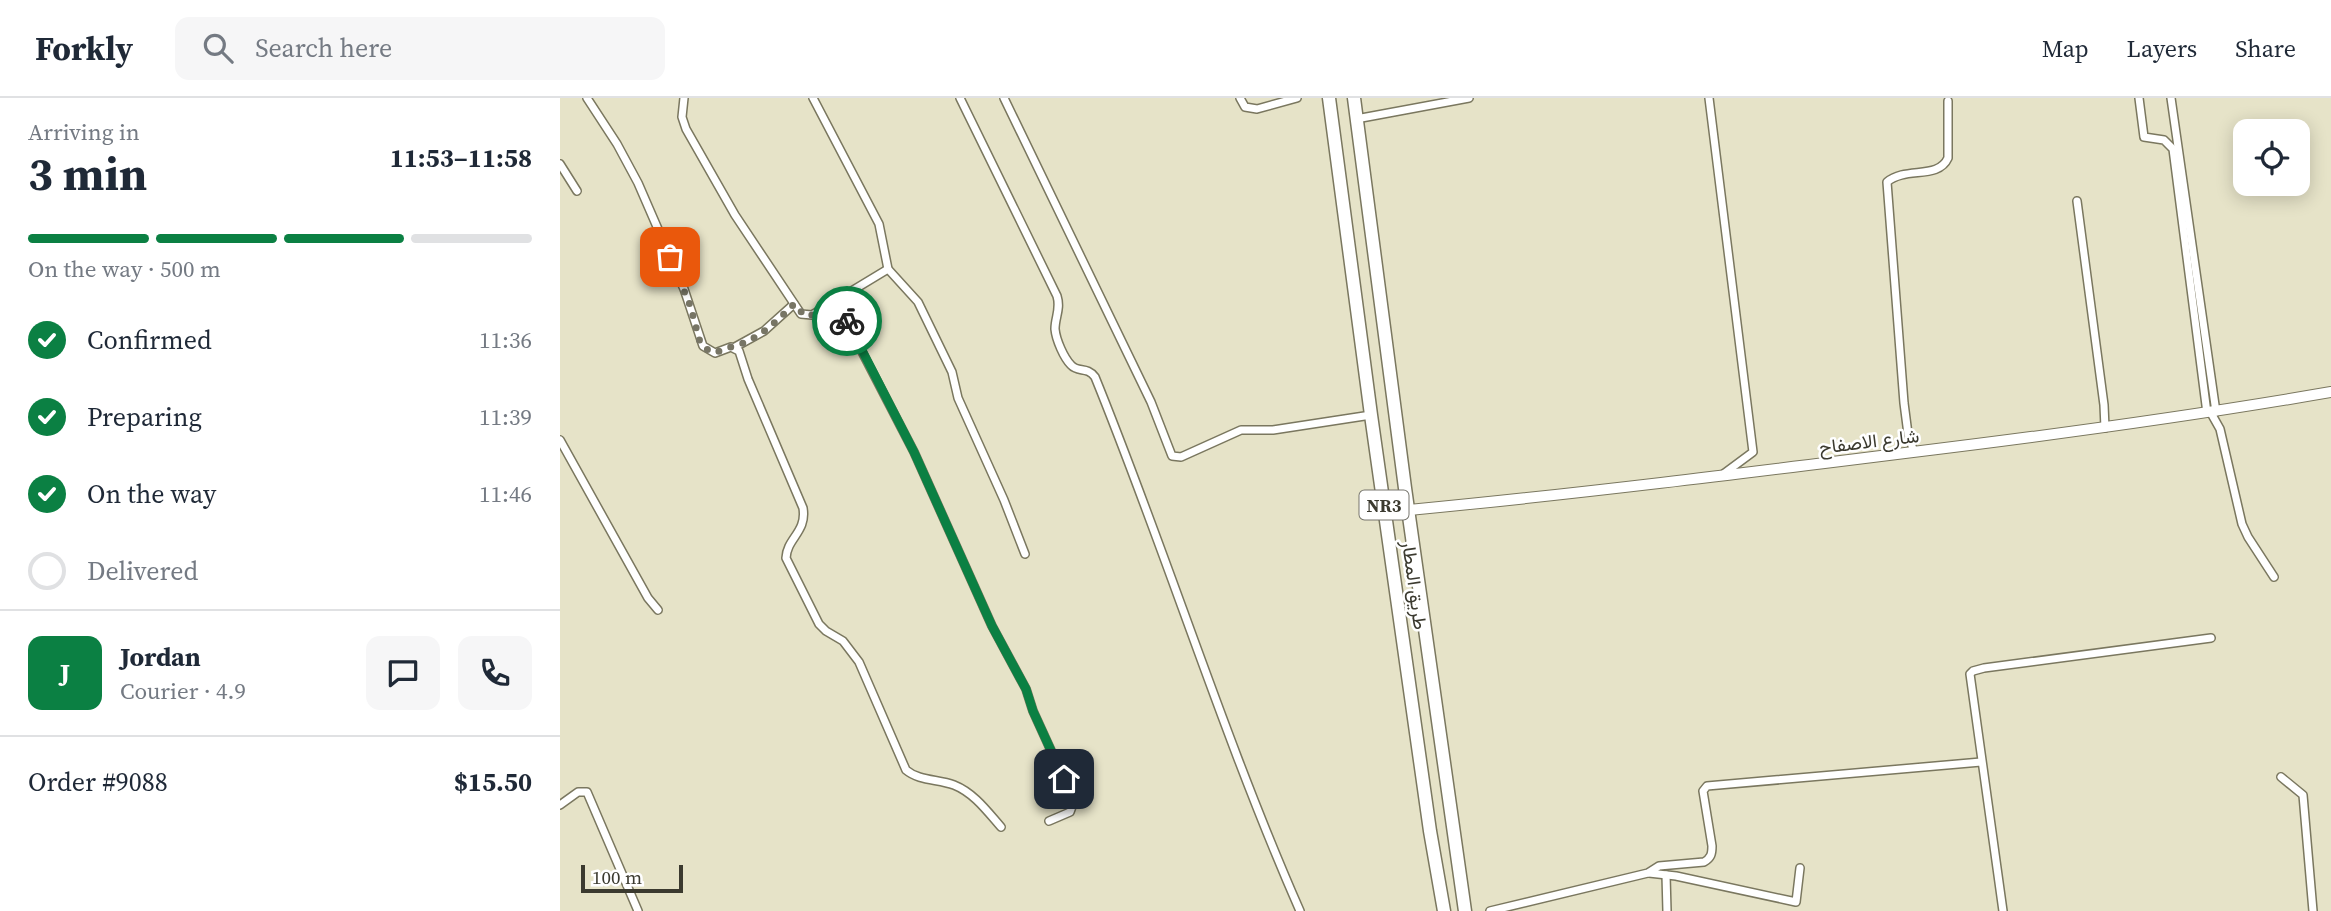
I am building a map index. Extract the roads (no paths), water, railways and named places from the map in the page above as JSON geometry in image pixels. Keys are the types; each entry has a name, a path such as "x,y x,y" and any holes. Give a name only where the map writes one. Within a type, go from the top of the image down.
{"highway":[{"name":"طريق المطار","path":"1329,98 1371,415 1430,831 1444,911"},
{"name":"طريق المطار","path":"1354,98 1465,911"}],"street":[{"path":"587,98 638,183 684,289 703,346 715,353 735,347 764,331 794,304"},
{"path":"684,98 682,117 686,129 735,215 794,304 805,316 823,309 888,269"},
{"path":"813,98 879,224 888,269 918,302 947,360 954,376 958,398 1025,554"},
{"path":"960,98 1057,296 1059,310 1055,329 1059,343 1070,365 1091,372 1099,387 1166,561 1242,773 1300,911"},
{"path":"1004,98 1151,402 1172,456 1181,457 1241,430 1273,430 1371,415"},
{"path":"1240,98 1245,107 1254,109 1297,98"},
{"path":"1356,119 1469,98"},
{"path":"1709,98 1752,452 1722,475"},
{"path":"2139,98 2144,137 2167,141 2174,153 2211,413 2219,426 2242,524 2274,577"},
{"path":"2171,98 2211,413"},
{"path":"1914,452 1908,433 1887,183 1902,174 1939,170 1945,164 1948,158 1948,101"},
{"path":"560,164 577,191"},
{"path":"2077,201 2103,392 2105,428"},
{"path":"823,309 833,309 845,318 914,452 992,626 1026,689 1033,711 1074,801 1070,811 1049,821"},
{"path":"735,347 803,508 803,524 788,547 786,558 820,624 843,641 859,662 906,770 916,776 963,789 977,800 1000,827"},
{"name":"شارع الاصفاح","path":"1409,510 2105,428 2331,392"},
{"path":"560,440 648,598 658,610"},
{"path":"2003,911 1969,676 1973,671 2211,638"},
{"path":"1490,911 1648,873 1659,866 1704,862 1712,853 1703,791 1707,786 1981,762"},
{"path":"2281,777 2303,795 2313,911"},
{"path":"560,806 578,792 587,792 638,911"},
{"path":"1648,873 1796,902 1800,868"},
{"path":"1667,875 1667,911"}]}
